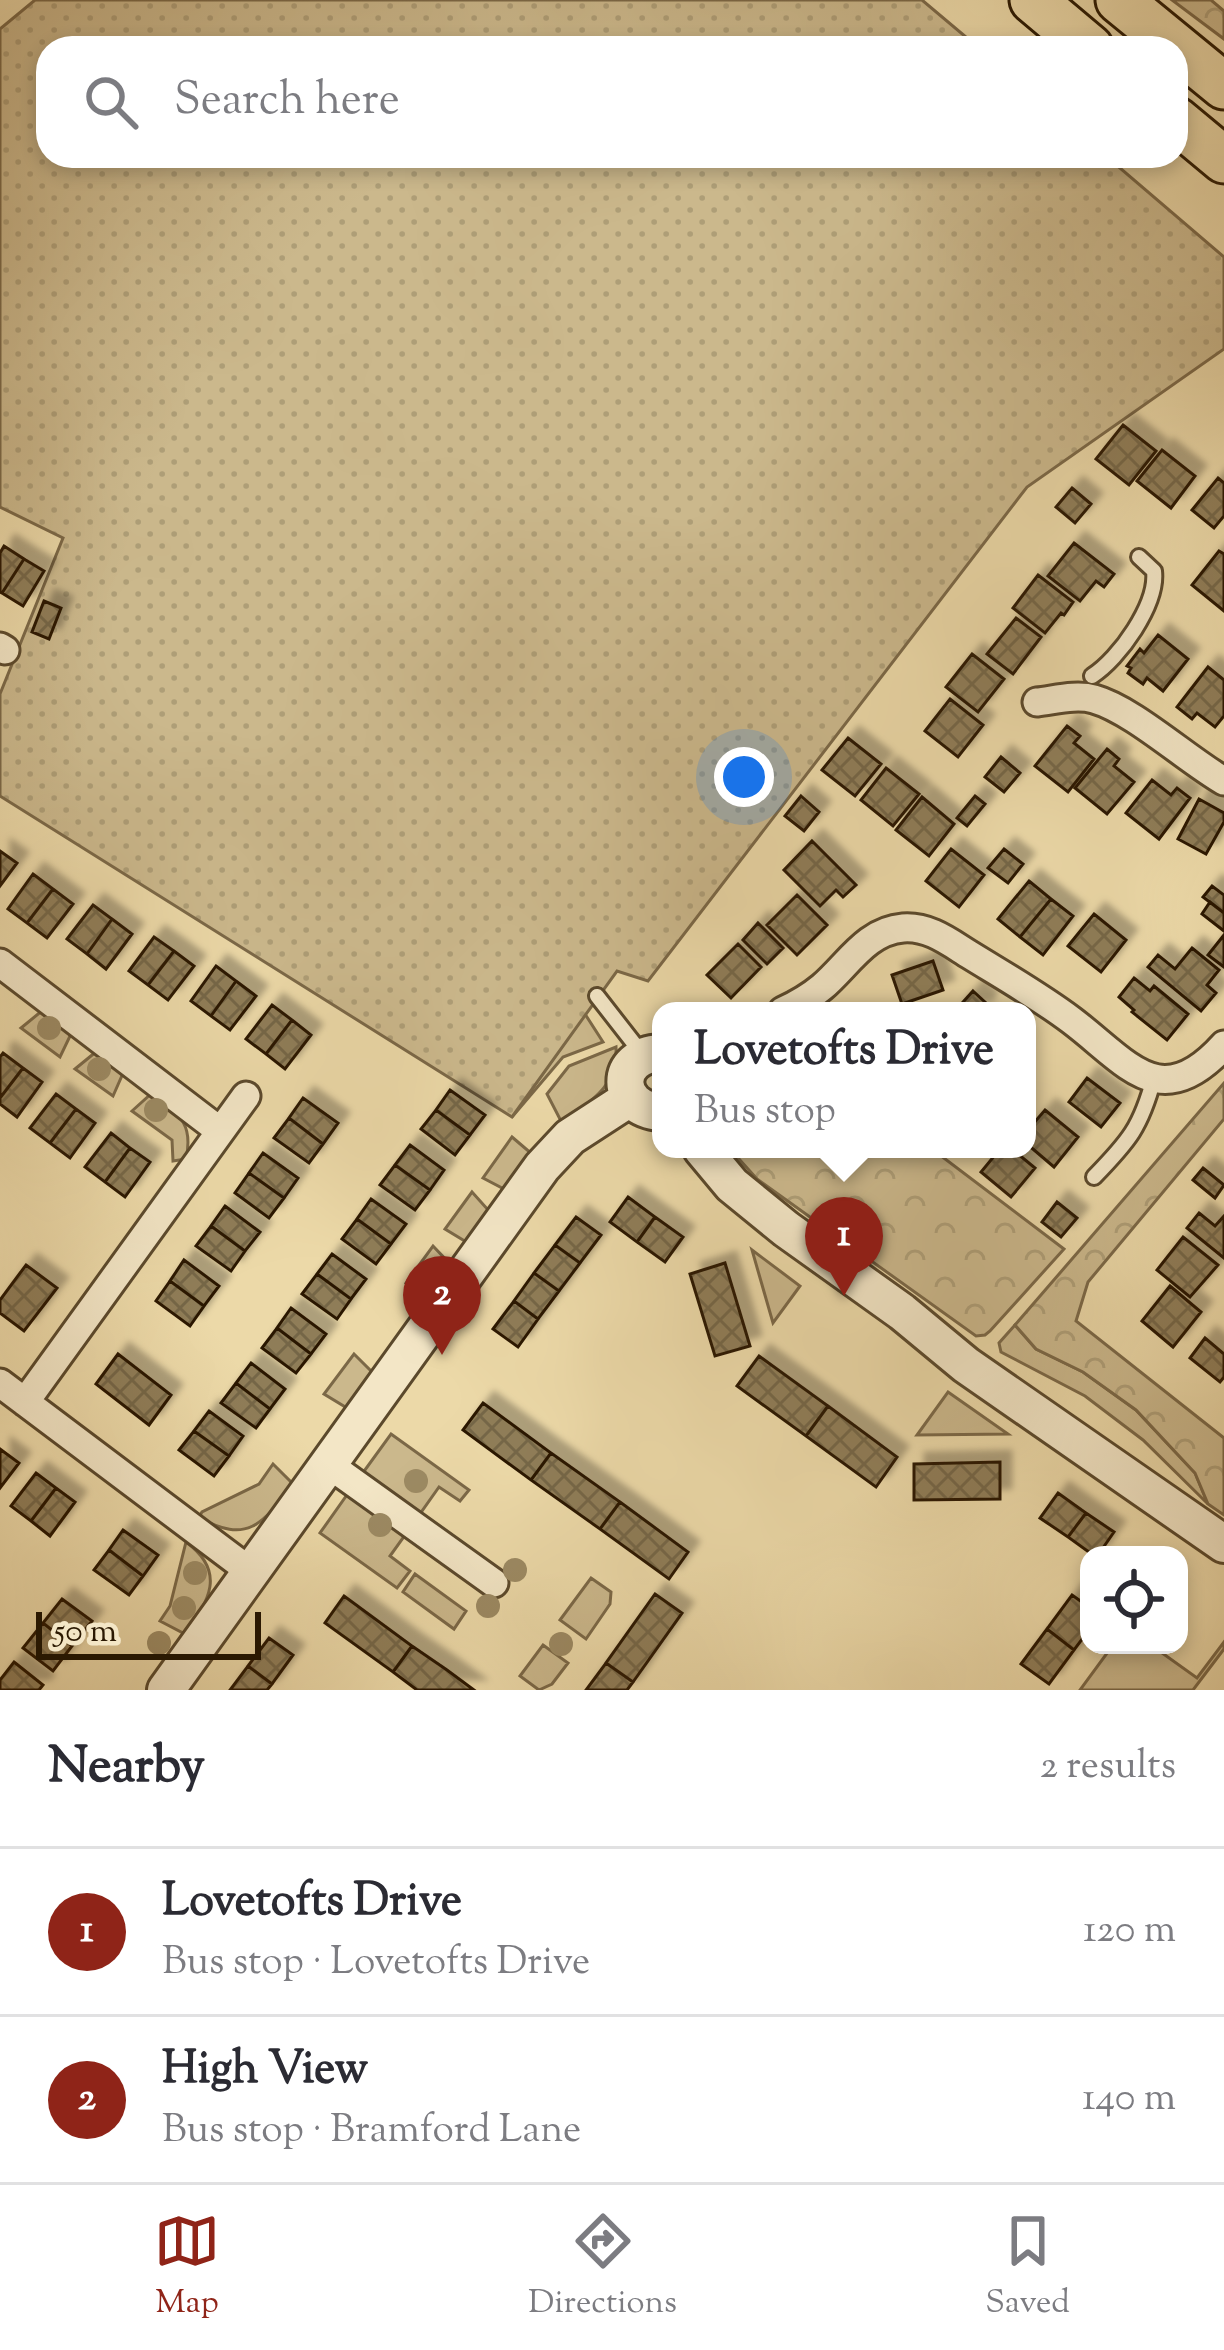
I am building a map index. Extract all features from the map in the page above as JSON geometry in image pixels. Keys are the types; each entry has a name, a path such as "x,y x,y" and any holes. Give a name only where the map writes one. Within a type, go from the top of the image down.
{"highway":[{"path":"1033,0 1076,36"},
{"path":"1119,0 1163,36"},
{"path":"1188,57 1224,86"},
{"path":"1188,130 1224,160"}],"street":[{"path":"1037,702 1090,687 1224,781"},
{"path":"798,1002 820,989 878,936 902,928 926,930 1058,1010 1126,1066 1154,1078 1186,1076 1201,1069 1224,1045"},
{"path":"0,963 220,1131"},
{"path":"166,1690 542,1167 570,1137 645,1105 625,1084 633,1061 652,1054"},
{"path":"25,1402 246,1096"},
{"path":"709,1158 731,1185 966,1364 1224,1544"},
{"path":"0,1383 251,1572"},
{"path":"328,1464 494,1583"}],"lane":[{"path":"1090,687 1126,643 1156,583 1154,571 1139,557"},
{"path":"597,996 652,1054"},
{"path":"1094,1177 1139,1124 1154,1078"}],"green space":[{"path":"35,0 922,0 965,36 36,36 36,168 1120,168 1224,257 1224,349 1027,487 648,981 617,971 512,1117 0,796 0,694 63,538 0,507 0,29"},
{"path":"1172,0 1211,0 1224,11 1224,39"},
{"path":"43,1010 72,1032 60,1057 21,1028"},
{"path":"585,1014 603,1042 563,1057 512,1117"},
{"path":"616,1047 607,1083 562,1123 547,1094 569,1066"},
{"path":"97,1051 124,1071 113,1096 75,1069"},
{"path":"1224,1083 1224,1119 1088,1282 1076,1321 1224,1438 1224,1515 1208,1504 1195,1473 1136,1410 1083,1372 1036,1349 1015,1325"},
{"path":"152,1093 186,1127 186,1159 173,1161 172,1140 132,1111"},
{"path":"512,1137 532,1154 506,1190 483,1178"},
{"path":"738,1158 944,1158 1064,1249 990,1331 976,1336 757,1179"},
{"path":"472,1192 490,1212 468,1243 445,1229"},
{"path":"433,1246 451,1265 428,1297 406,1283"},
{"path":"752,1250 800,1286 773,1323"},
{"path":"1015,1325 1036,1349 1083,1372 1136,1410 1195,1473 1208,1504 1143,1440 1085,1396 1001,1352 999,1343"},
{"path":"354,1354 373,1373 347,1408 324,1394"},
{"path":"948,1392 1008,1434 917,1435"},
{"path":"391,1434 469,1490 460,1501 439,1487 417,1518 362,1474"},
{"path":"273,1464 293,1484 254,1526 230,1529 199,1517 259,1484"},
{"path":"349,1492 408,1531 390,1556 410,1571 397,1588 320,1533"},
{"path":"186,1542 207,1564 210,1587 185,1634 160,1621 170,1606"},
{"path":"415,1574 466,1611 454,1629 403,1592"},
{"path":"591,1578 611,1592 610,1604 586,1639 560,1620"},
{"path":"1224,1642 1224,1649 1193,1690 1080,1690 1106,1654 1164,1654 1197,1678"},
{"path":"543,1645 568,1663 552,1684 539,1690 520,1676"}],"building":[{"path":"1123,425 1156,451 1129,485 1096,459"},
{"path":"1162,450 1195,476 1171,508 1137,481"},
{"path":"1218,478 1224,483 1224,516 1214,528 1192,510"},
{"path":"1072,488 1091,504 1075,523 1056,507"},
{"path":"1074,543 1114,574 1104,587 1096,581 1080,601 1048,576"},
{"path":"4,546 24,559 2,593 0,553"},
{"path":"1219,551 1224,554 1224,611 1192,585"},
{"path":"24,559 44,571 23,606 2,593"},
{"path":"1038,575 1073,602 1045,633 1013,608"},
{"path":"44,601 61,608 49,639 32,632"},
{"path":"1016,618 1041,637 1013,674 987,654"},
{"path":"1158,635 1188,659 1163,691 1147,678 1143,684 1128,673 1131,668 1127,666"},
{"path":"972,654 1004,679 978,712 946,687"},
{"path":"1208,667 1224,680 1224,716 1215,727 1197,713 1192,719 1177,707"},
{"path":"950,699 983,725 958,757 925,731"},
{"path":"1067,726 1080,736 1074,743 1094,759 1068,792 1035,766"},
{"path":"848,738 881,764 855,796 822,770"},
{"path":"1107,749 1119,759 1114,766 1134,782 1107,814 1075,788"},
{"path":"1001,757 1020,773 1004,792 985,777"},
{"path":"886,768 919,794 893,826 861,800"},
{"path":"1152,780 1171,795 1177,788 1190,798 1159,839 1126,813"},
{"path":"801,796 819,812 804,831 785,816"},
{"path":"975,796 985,804 967,826 957,818"},
{"path":"922,797 954,824 929,856 896,830"},
{"path":"1199,799 1224,813 1224,822 1206,854 1178,839"},
{"path":"812,841 856,885 843,897 836,890 820,906 784,870"},
{"path":"951,849 984,875 959,907 926,881"},
{"path":"1004,849 1023,864 1008,883 988,868"},
{"path":"0,851 17,863 0,886"},
{"path":"33,874 53,889 27,923 8,909"},
{"path":"1029,881 1051,899 1020,937 998,919"},
{"path":"1212,886 1224,895 1224,913 1203,897"},
{"path":"53,889 73,904 47,938 27,923"},
{"path":"797,895 827,925 797,955 767,925"},
{"path":"1051,899 1073,916 1043,955 1020,937"},
{"path":"1210,902 1224,913 1224,931 1202,914"},
{"path":"93,905 112,919 87,954 67,939"},
{"path":"1094,914 1126,940 1101,972 1068,946"},
{"path":"112,919 132,934 106,969 87,954"},
{"path":"758,923 783,948 767,964 743,940"},
{"path":"1224,935 1224,967 1208,955"},
{"path":"154,937 174,951 148,985 129,971"},
{"path":"738,944 761,967 731,998 707,975"},
{"path":"1192,948 1219,970 1207,985 1216,993 1201,1011 1148,967 1158,955 1175,969"},
{"path":"174,951 194,966 168,1000 148,985"},
{"path":"933,961 943,990 901,1002 892,975"},
{"path":"216,966 236,981 211,1016 191,1001"},
{"path":"1134,978 1150,991 1154,986 1188,1014 1167,1040 1119,997"},
{"path":"236,981 256,996 230,1030 211,1016"},
{"path":"973,991 985,1002 963,1002"},
{"path":"272,1005 292,1020 266,1054 246,1039"},
{"path":"292,1020 311,1035 285,1069 266,1054"},
{"path":"3,1053 23,1068 0,1098 0,1057"},
{"path":"23,1068 42,1082 17,1117 0,1104 0,1098"},
{"path":"1087,1078 1120,1103 1101,1127 1069,1102"},
{"path":"450,1090 485,1115 470,1135 436,1110"},
{"path":"56,1094 76,1109 50,1143 30,1128"},
{"path":"303,1098 338,1123 323,1144 289,1118"},
{"path":"76,1109 95,1123 70,1158 50,1143"},
{"path":"436,1110 470,1135 455,1155 421,1129"},
{"path":"1045,1110 1078,1137 1054,1167 1036,1152 1036,1120"},
{"path":"289,1118 323,1144 309,1163 274,1138"},
{"path":"111,1133 130,1148 105,1182 85,1167"},
{"path":"410,1145 444,1170 430,1190 395,1165"},
{"path":"130,1148 150,1162 125,1197 105,1182"},
{"path":"263,1153 298,1178 284,1198 249,1173"},
{"path":"993,1158 1023,1158 1035,1168 1011,1197 981,1172"},
{"path":"395,1165 430,1190 415,1210 380,1185"},
{"path":"1203,1168 1224,1185 1215,1198 1193,1180"},
{"path":"249,1173 284,1198 269,1218 235,1193"},
{"path":"628,1197 655,1217 637,1242 610,1222"},
{"path":"371,1199 406,1224 391,1244 357,1219"},
{"path":"1057,1202 1077,1218 1061,1237 1042,1222"},
{"path":"225,1206 260,1232 245,1251 211,1226"},
{"path":"1199,1213 1215,1226 1224,1216 1224,1258 1187,1228"},
{"path":"576,1217 601,1235 580,1263 555,1245"},
{"path":"655,1217 683,1237 665,1262 637,1242"},
{"path":"357,1219 391,1244 376,1264 342,1239"},
{"path":"211,1226 245,1251 231,1271 196,1246"},
{"path":"1183,1237 1218,1265 1190,1297 1157,1270"},
{"path":"555,1245 580,1263 559,1291 534,1273"},
{"path":"332,1254 366,1279 351,1299 317,1274"},
{"path":"184,1260 219,1286 204,1306 170,1281"},
{"path":"725,1263 750,1346 715,1356 690,1274"},
{"path":"26,1265 57,1288 24,1331 0,1313 0,1300"},
{"path":"534,1273 559,1291 538,1319 514,1301"},
{"path":"317,1274 351,1299 337,1319 302,1294"},
{"path":"170,1281 204,1306 190,1326 156,1301"},
{"path":"1170,1286 1201,1312 1173,1347 1142,1321"},
{"path":"514,1301 538,1319 518,1347 493,1329"},
{"path":"291,1308 326,1334 311,1354 277,1328"},
{"path":"277,1328 311,1354 296,1373 262,1348"},
{"path":"1205,1338 1224,1354 1220,1382 1190,1358"},
{"path":"118,1354 171,1395 149,1425 96,1384"},
{"path":"759,1356 828,1406 806,1436 737,1386"},
{"path":"251,1363 285,1389 270,1409 236,1383"},
{"path":"236,1383 270,1409 256,1428 221,1403"},
{"path":"483,1403 551,1453 531,1480 463,1430"},
{"path":"828,1406 897,1457 876,1487 806,1436"},
{"path":"209,1411 243,1436 229,1456 194,1431"},
{"path":"194,1431 229,1456 214,1476 179,1450"},
{"path":"0,1449 19,1463 0,1488"},
{"path":"551,1453 620,1502 600,1529 531,1480"},
{"path":"1000,1462 1000,1499 914,1500 914,1464"},
{"path":"36,1473 56,1488 31,1521 11,1506"},
{"path":"56,1488 75,1502 50,1536 31,1521"},
{"path":"1058,1493 1086,1513 1068,1537 1040,1518"},
{"path":"620,1502 688,1552 669,1579 600,1529"},
{"path":"1086,1513 1114,1532 1104,1546 1080,1546 1068,1537"},
{"path":"123,1530 158,1555 143,1576 109,1550"},
{"path":"109,1550 143,1576 129,1595 94,1570"},
{"path":"655,1594 682,1613 633,1682 606,1663"},
{"path":"1072,1595 1080,1601 1080,1642 1074,1650 1047,1629"},
{"path":"344,1596 412,1646 393,1672 325,1623"},
{"path":"62,1599 92,1621 72,1646 43,1623"},
{"path":"43,1623 72,1646 53,1671 23,1648"},
{"path":"1047,1629 1074,1650 1049,1684 1021,1664"},
{"path":"269,1638 293,1655 272,1684 248,1666"},
{"path":"412,1646 474,1690 417,1690 393,1672"},
{"path":"14,1662 43,1685 39,1690 0,1690 0,1680"},
{"path":"606,1663 633,1682 627,1690 586,1690"},
{"path":"248,1666 272,1684 267,1690 230,1690"}],"place":[{"name":"Lovetofts Drive","path":"844,1296"},
{"name":"High View","path":"442,1355"}]}
